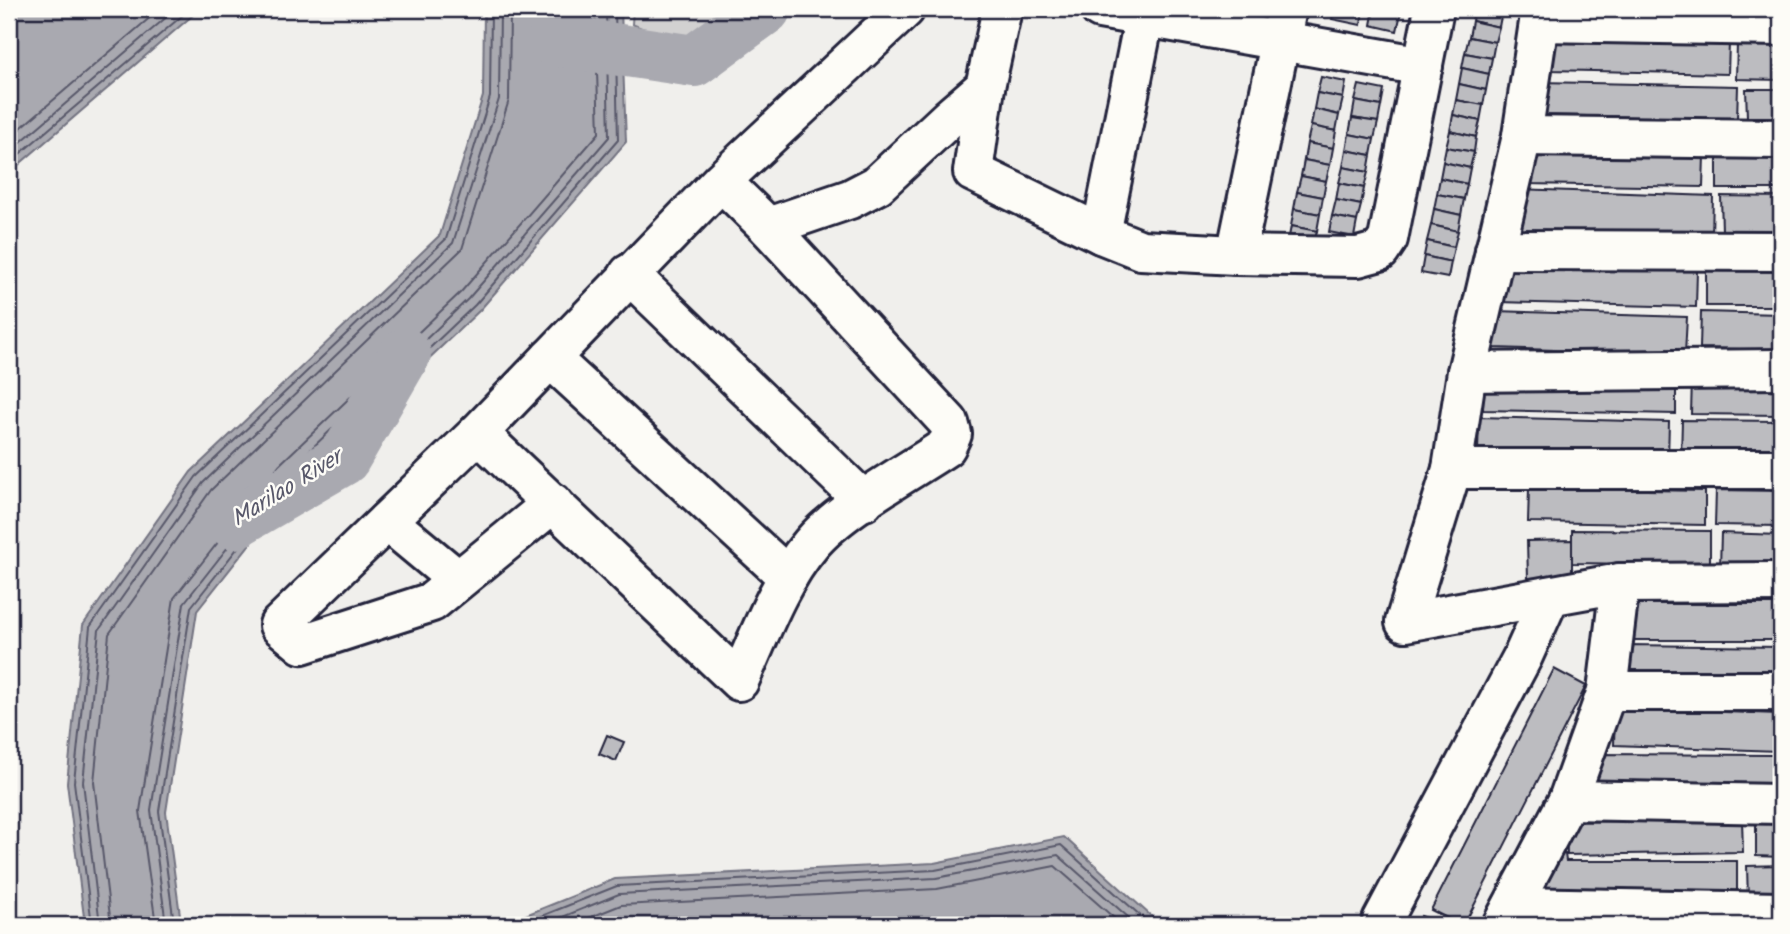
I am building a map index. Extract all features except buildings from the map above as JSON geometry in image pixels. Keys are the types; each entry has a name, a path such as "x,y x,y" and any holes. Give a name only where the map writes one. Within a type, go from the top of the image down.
{"street":[{"path":"553,503 432,601 302,644 279,625 478,433 721,181 905,9"},
{"path":"1002,9 985,87 972,172 1101,234 1141,250 1358,257 1380,251 1388,239 1434,9"},
{"path":"1100,9 1283,25 1423,66"},
{"path":"1101,234 1145,13"},
{"path":"1781,26 1540,15 1522,136 1467,372 1452,469 1405,622 1620,583 1781,582"},
{"path":"1236,255 1283,25"},
{"path":"768,227 850,199 877,185 985,87"},
{"path":"1522,136 1781,139"},
{"path":"478,433 739,681 788,577 811,543 828,526 947,447 952,434 949,423 768,227 721,181"},
{"path":"1495,250 1781,251"},
{"path":"629,274 864,501"},
{"path":"550,358 788,577"},
{"path":"1467,372 1781,369"},
{"path":"1452,469 1781,470"},
{"path":"387,521 458,580"},
{"path":"1620,583 1607,691 1568,800 1507,916 1781,912"},
{"path":"1382,921 1523,656 1550,596"},
{"path":"1607,691 1781,691"},
{"path":"1568,800 1781,804"}],"shaded area":[{"path":"633,9 748,9 695,50 632,24"}],"water":[{"path":"9,9 200,9 9,173"},
{"path":"484,9 621,9 626,142 480,310 298,483 197,611 166,812 180,915 194,925 85,925 67,783 83,625 191,472 440,235 483,96"},
{"path":"1064,837 1161,925 501,925 615,879 934,863"}],"waterway":[{"path":"553,40 694,61 765,9"},
{"name":"Marilao River","path":"234,523 344,459 405,354"}]}
